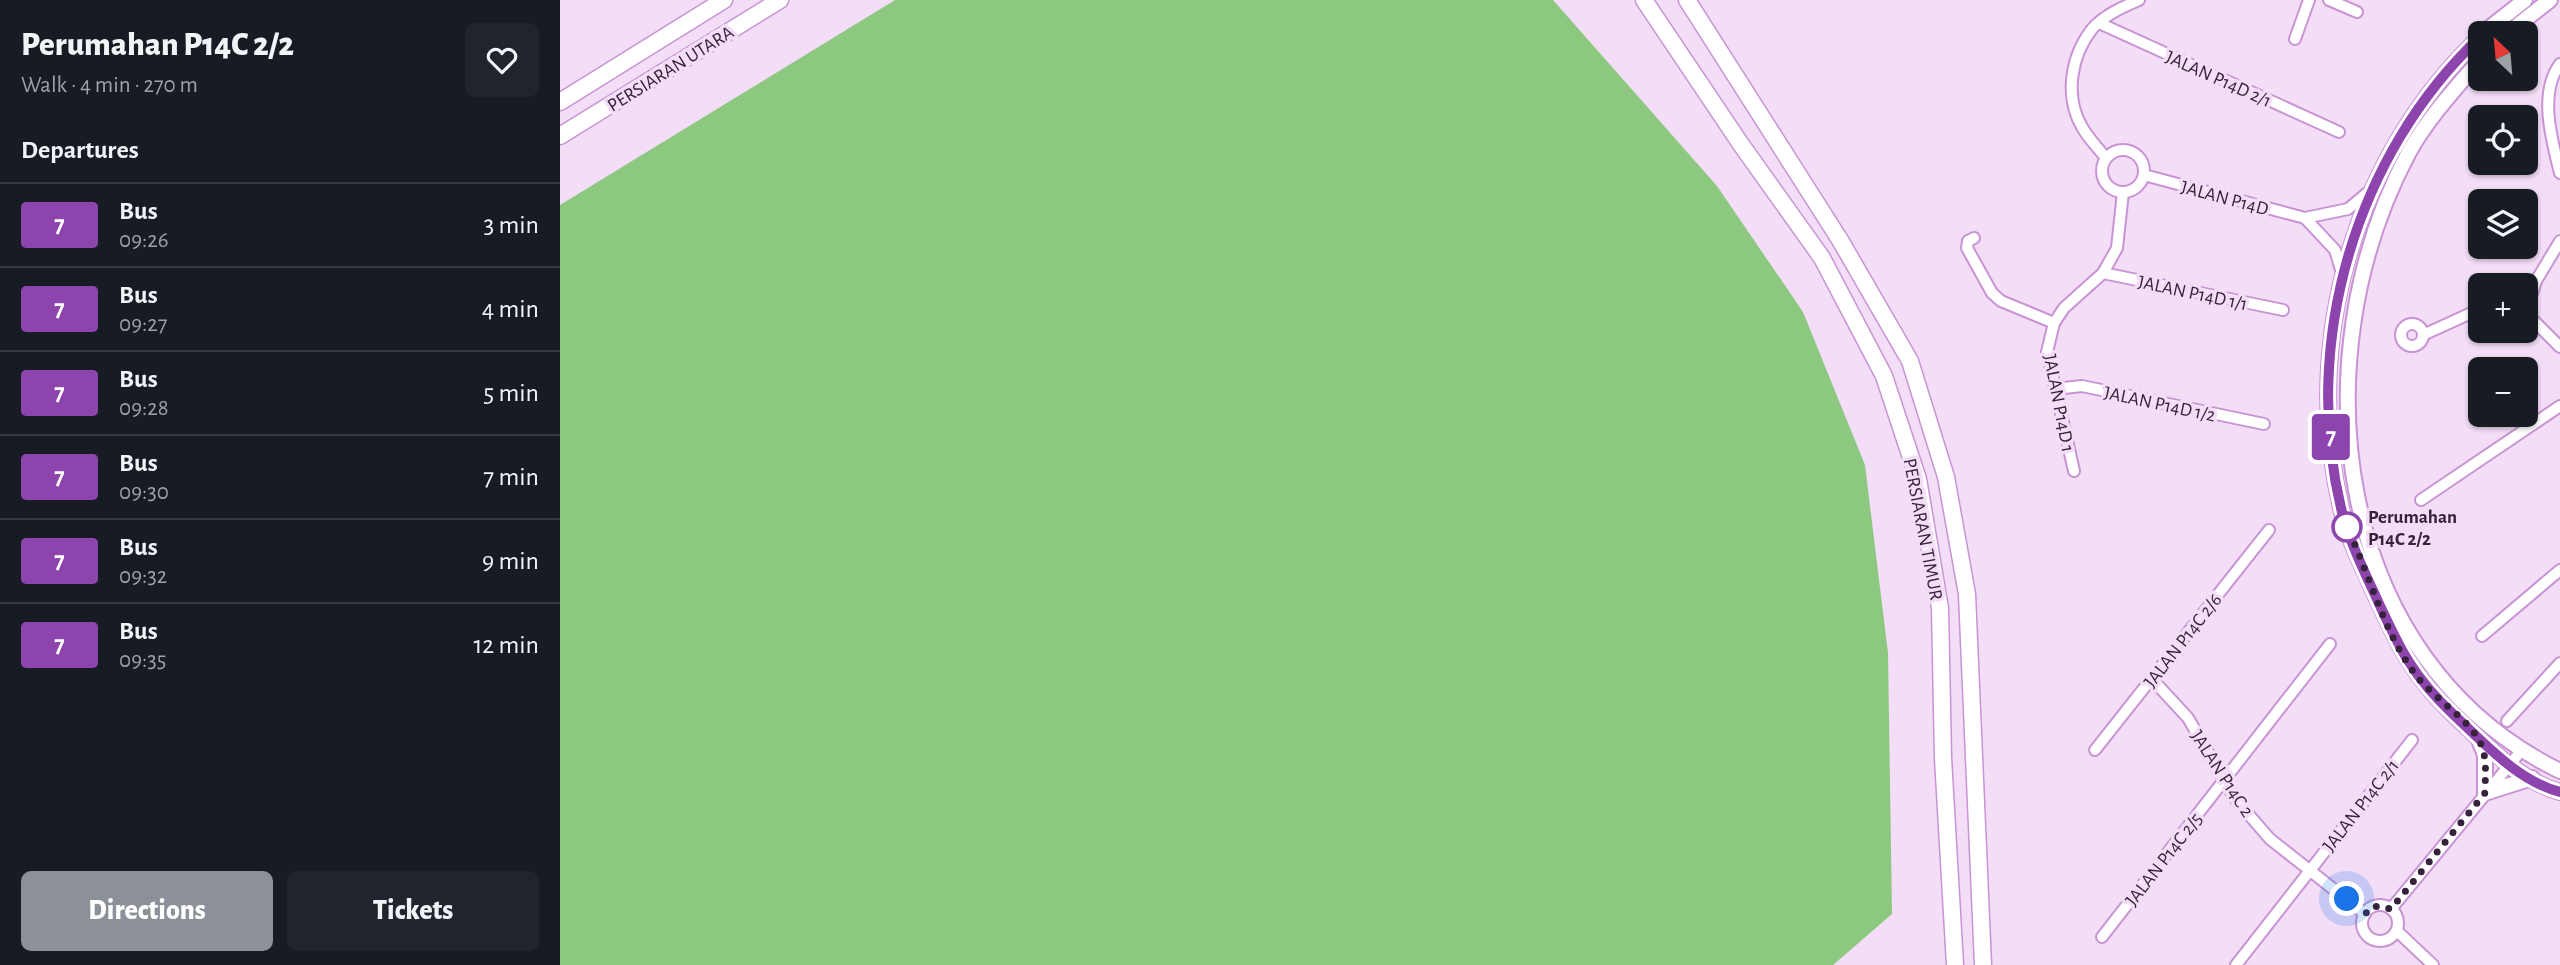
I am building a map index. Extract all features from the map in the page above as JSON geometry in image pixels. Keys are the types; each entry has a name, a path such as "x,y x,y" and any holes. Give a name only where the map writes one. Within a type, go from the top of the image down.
{"main road":[{"name":"PERSIARAN UTARA","path":"560,102 723,0"},
{"name":"PERSIARAN UTARA","path":"560,136 780,0"},
{"name":"PERSIARAN TIMUR","path":"1644,0 1740,143 1822,258 1884,376 1918,479 1940,608 1943,758 1955,965"},
{"name":"PERSIARAN TIMUR","path":"1687,0 1840,240 1910,361 1922,399 1945,477 1967,594 1983,965"},
{"path":"2499,21 2525,0"},
{"path":"2523,21 2550,0"},
{"path":"2468,50 2416,107 2395,142 2364,206 2342,273 2329,384 2330,429 2341,510 2365,574 2402,654 2429,691 2477,737 2509,764 2560,792"},
{"path":"2468,74 2433,116 2410,152 2381,215 2361,281 2349,346 2347,426 2358,503 2379,570 2416,647 2443,680 2501,736 2521,751 2560,771"},
{"path":"2477,737 2485,755 2485,793 2532,778"}],"street":[{"path":"2106,158 2081,126 2071,86 2072,67 2099,23 2139,0"},
{"path":"2295,39 2309,0"},
{"path":"2329,0 2357,12"},
{"name":"JALAN P14D 2/1","path":"2099,23 2339,132"},
{"path":"2560,64 2553,74 2550,94 2550,135 2560,173"},
{"path":"2118,150 2131,151 2142,160 2144,175 2139,186 2123,192 2112,189 2103,178 2102,164 2106,158 2118,150"},
{"name":"JALAN P14D","path":"2144,175 2305,218 2348,209 2375,186"},
{"path":"1974,238 1968,241 1967,248 1992,293 2001,300 2054,323 2064,308 2103,273 2117,248 2123,192"},
{"path":"2305,218 2335,250 2342,273"},
{"path":"2538,278 2560,242"},
{"name":"JALAN P14D 1/1","path":"2103,273 2283,310"},
{"path":"2423,335 2468,314"},
{"name":"JALAN P14D 1","path":"2054,323 2047,352 2074,471"},
{"path":"2538,324 2560,347"},
{"name":"JALAN P14D 1/2","path":"2055,388 2082,386 2264,424"},
{"path":"2421,500 2560,406"},
{"name":"JALAN P14C 2/6","path":"2095,750 2269,530"},
{"path":"2482,636 2560,570"},
{"name":"JALAN P14C 2/5","path":"2102,937 2330,644"},
{"path":"2507,721 2560,663"},
{"name":"JALAN P14C 2","path":"2152,679 2188,718 2224,782 2270,839 2365,914"},
{"name":"JALAN P14C 2/1","path":"2241,963 2309,870 2412,740"},
{"path":"2391,909 2521,751"},
{"path":"2374,906 2391,909 2398,919 2397,931 2383,941 2371,939 2364,930 2365,914 2374,906"},
{"path":"2397,931 2433,965"}],"green space":[{"path":"895,0 1553,0 1717,186 1803,312 1865,465 1888,653 1892,914 1833,965 560,965 560,205"}],"bus line":[{"name":"7","path":"2468,48 2416,107 2395,142 2364,206 2342,273 2332,344 2329,384 2332,451 2341,510 2365,574 2414,674 2485,746 2509,764 2560,792"}],"place":[{"name":"Perumahan P14C 2/2","path":"2347,527"}],"route":[{"path":"2347,527 2365,574 2402,654 2429,691 2477,737 2485,755 2486,774 2485,793 2391,909 2374,906 2365,914 2347,899"}]}
